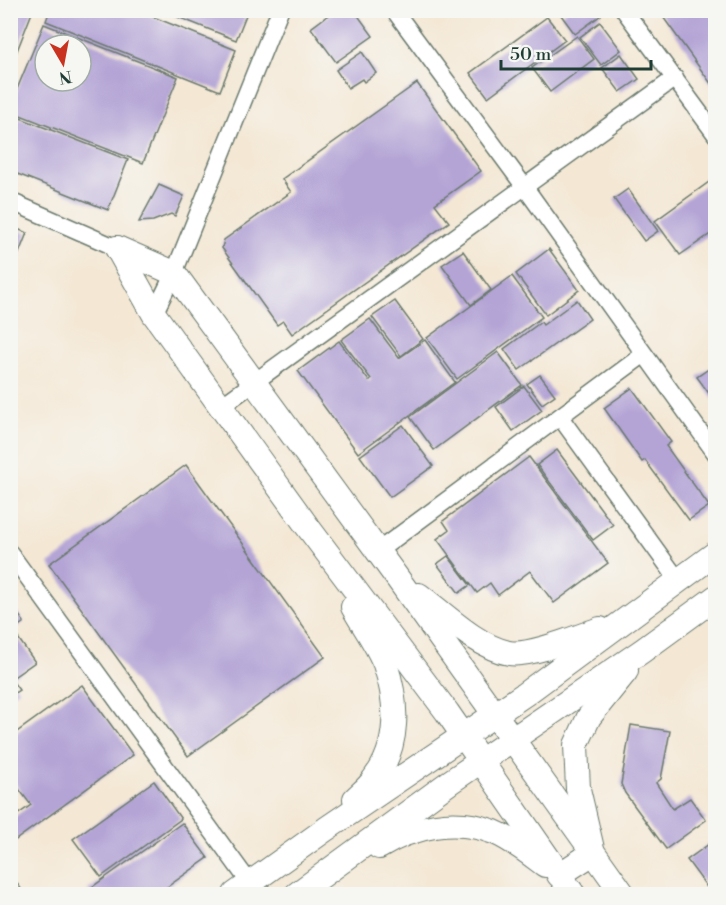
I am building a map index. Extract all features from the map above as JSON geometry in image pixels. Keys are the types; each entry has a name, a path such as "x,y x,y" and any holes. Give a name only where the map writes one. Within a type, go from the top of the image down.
{"street":[{"path":"154,314 174,273 280,10"},
{"path":"394,10 524,186 716,454"},
{"path":"624,10 716,135"},
{"path":"220,407 675,78"},
{"path":"10,201 174,273 378,551 623,894"},
{"path":"117,248 154,314 307,526 464,736 573,894"},
{"path":"378,551 644,355"},
{"path":"560,417 678,580"},
{"path":"307,526 384,663 393,694 395,725 390,751 375,779 326,829"},
{"path":"10,553 242,888 464,736 716,553"},
{"path":"398,579 478,641 510,654 540,650 622,622"},
{"path":"297,894 512,739 642,651 716,597"},
{"path":"592,853 578,789 576,745 589,717 642,651"},
{"path":"302,894 394,838 434,826 464,824 495,832 559,875"},
{"path":"559,875 592,853"},
{"path":"10,890 14,894"}],"building":[{"path":"10,10 33,10 11,66 10,66"},
{"path":"50,10 136,10 236,50 220,91 93,40 93,33 76,33 46,21"},
{"path":"169,10 248,10 236,40 168,13"},
{"path":"335,10 354,10 373,36 336,62 311,28"},
{"path":"567,10 597,10 601,15 575,34 561,15"},
{"path":"658,10 716,10 716,82 712,85"},
{"path":"547,17 565,40 488,97 470,73"},
{"path":"600,22 621,50 601,65 580,37"},
{"path":"44,24 67,33 40,33"},
{"path":"577,36 594,59 550,92 532,68"},
{"path":"93,43 178,77 143,163 10,111 33,51 33,93 93,93"},
{"path":"362,52 376,73 364,82 362,79 348,88 336,70"},
{"path":"621,54 639,79 620,92 602,68"},
{"path":"417,83 481,171 435,204 449,222 292,334 283,321 277,325 222,248 224,240 291,192 282,179"},
{"path":"10,114 128,160 108,210 10,171"},
{"path":"716,177 716,230 680,255 655,221"},
{"path":"159,185 184,196 175,216 171,214 153,221 139,222"},
{"path":"628,189 658,231 644,241 614,199"},
{"path":"10,226 27,233 11,273 10,273"},
{"path":"549,249 579,290 546,315 516,274"},
{"path":"463,251 491,290 471,305 442,265"},
{"path":"512,276 542,317 457,379 427,338"},
{"path":"577,300 590,319 519,370 504,349 541,322 543,325"},
{"path":"395,301 423,339 401,356 372,317"},
{"path":"370,319 399,358 425,340 455,382 358,453 298,371 339,341 369,381 371,379 341,340"},
{"path":"498,352 522,385 434,450 410,417"},
{"path":"716,364 716,403 697,377"},
{"path":"540,375 555,395 542,404 527,384"},
{"path":"524,386 542,410 513,431 496,407"},
{"path":"632,388 671,442 666,446 709,506 689,520 645,460 642,462 604,408"},
{"path":"403,425 433,466 390,497 360,456"},
{"path":"557,450 613,525 593,540 537,465"},
{"path":"529,457 608,563 554,603 530,571 498,595 490,583 477,593 437,539 449,530 443,521"},
{"path":"186,465 325,657 188,756 49,564"},
{"path":"448,556 470,585 459,593 437,564"},
{"path":"10,603 24,622 10,632"},
{"path":"18,638 35,662 11,679 19,690 10,696 10,643"},
{"path":"82,685 133,755 10,844 10,820 31,805 10,777 10,737"},
{"path":"631,725 670,731 661,779 656,783 673,809 690,798 706,820 666,849 625,793 621,784"},
{"path":"154,781 181,819 101,877 73,839"},
{"path":"182,823 208,858 157,894 91,894 88,890"},
{"path":"716,839 716,894 712,894 687,860"}]}
